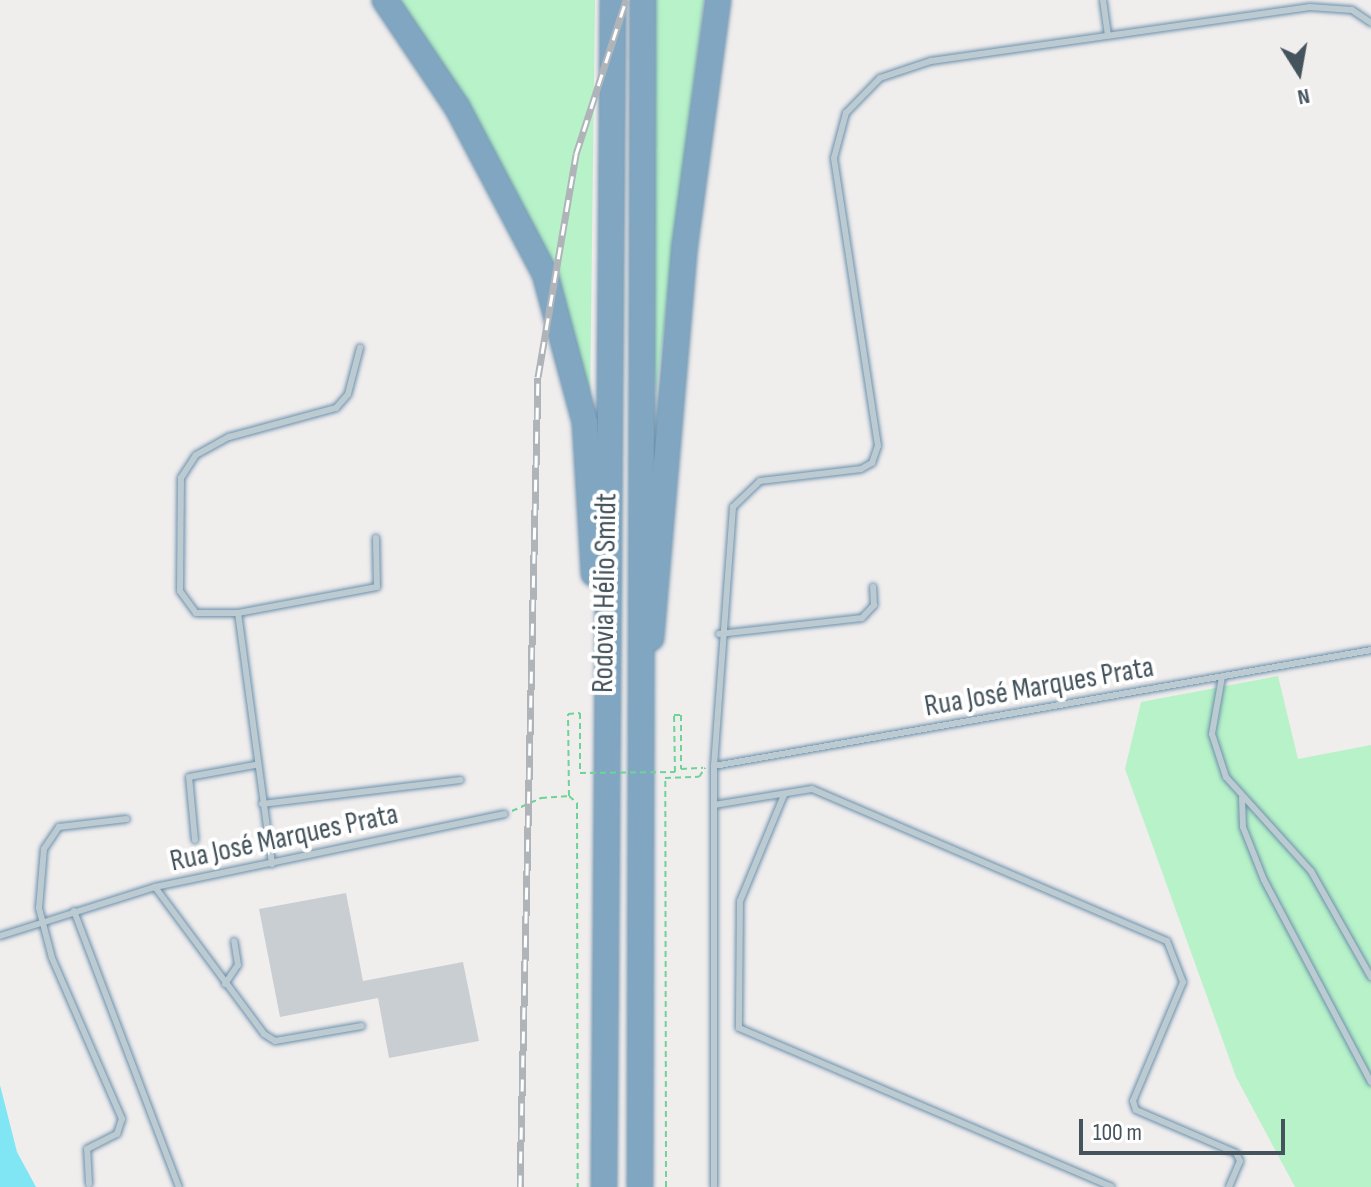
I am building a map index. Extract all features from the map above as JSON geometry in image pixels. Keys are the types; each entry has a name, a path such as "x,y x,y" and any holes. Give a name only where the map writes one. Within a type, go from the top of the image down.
{"highway":[{"path":"385,0 505,190 561,318 589,457 594,625 607,723"},
{"name":"Rodovia Hélio Smidt","path":"604,1187 613,0"},
{"name":"Rodovia Hélio Smidt","path":"640,1187 636,719 643,0"},
{"path":"636,719 652,631 685,244 718,0"}],"lane":[{"path":"1103,0 1108,36"},
{"path":"714,1187 714,766 719,634 733,507 744,489 771,479 849,473 877,456 834,158 846,113 880,78 899,69 1310,7 1352,10 1371,23"},
{"path":"360,348 348,394 336,408 229,437 186,465 176,513 180,591 196,613 238,613 377,587 376,538"},
{"path":"719,634 862,618 874,605 873,587"},
{"path":"238,613 255,765 272,864"},
{"name":"Rua José Marques Prata","path":"714,766 1371,650"},
{"path":"1222,677 1212,734 1226,777 1311,871 1371,977"},
{"path":"195,840 189,777 255,765"},
{"path":"262,804 461,780"},
{"path":"714,805 812,789 1167,941 1183,982 1133,1101 1136,1110 1236,1153 1240,1161 1229,1187"},
{"path":"784,795 740,901 739,1028 1111,1187"},
{"path":"1242,798 1243,827 1264,880 1371,1082"},
{"name":"Rua José Marques Prata","path":"0,936 155,887 504,814"},
{"path":"89,1184 87,1149 117,1134 122,1119 42,921 48,837 82,819 127,819"},
{"path":"155,887 225,984 275,1041 362,1026"},
{"path":"74,911 179,1187"},
{"path":"225,984 238,965 234,941"}],"path":[{"path":"578,1187 577,803 569,796 568,714 580,713 580,773 675,772 674,715 681,715 681,769 703,768 699,777 665,778 666,1187"},
{"path":"504,814 569,796"}],"green space":[{"path":"392,0 595,0 590,403 577,352"},
{"path":"652,0 704,0 656,394 647,275"},
{"path":"1278,676 1298,759 1371,745 1371,1187 1295,1187 1236,1077 1125,769 1141,702"}],"water":[{"path":"0,1085 17,1152 36,1187 0,1187"}],"building":[{"path":"346,893 363,981 463,962 479,1041 389,1058 378,998 280,1017 259,909"}],"railway":[{"path":"520,1187 538,377 576,154 626,0"}]}
